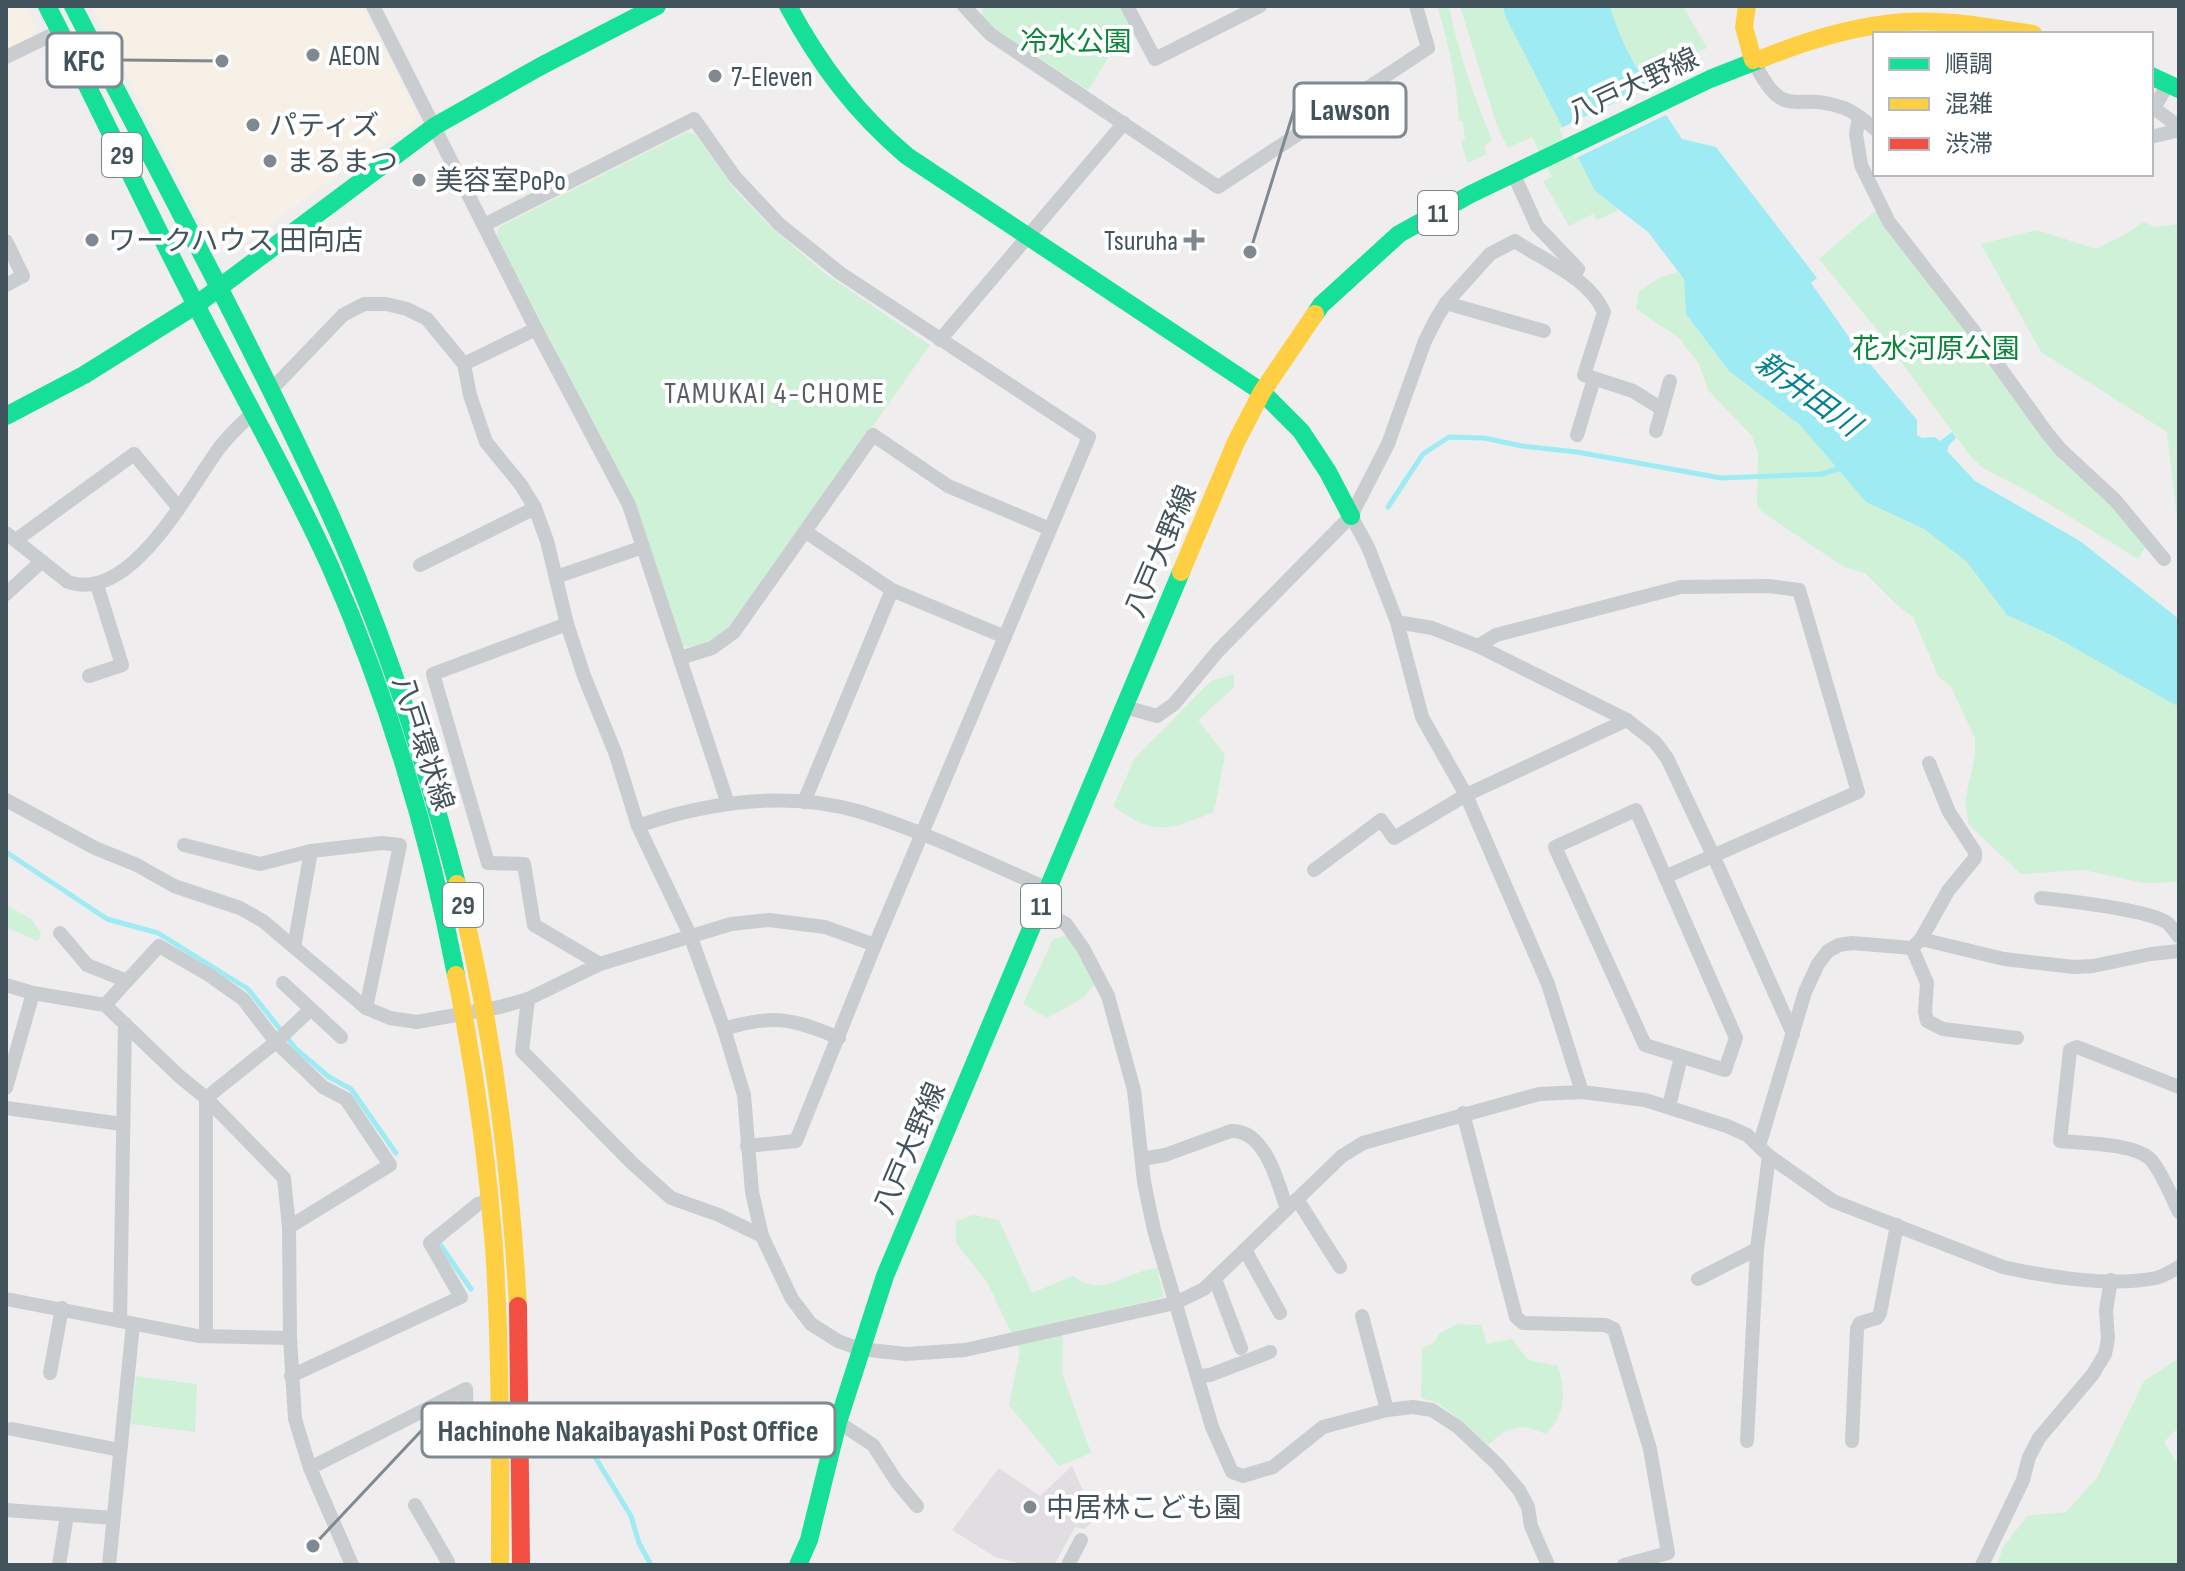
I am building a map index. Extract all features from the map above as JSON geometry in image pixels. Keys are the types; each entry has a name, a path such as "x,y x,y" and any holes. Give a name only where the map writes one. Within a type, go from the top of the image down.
{"main road":[{"name":"八戸環状線","path":"47,6 315,536 359,637 390,719 415,800 465,1014 490,1200 498,1315 500,1565"},
{"name":"八戸環状線","path":"73,6 270,391 332,521 397,682 453,865 486,1010 514,1233 519,1323 521,1565"},
{"path":"6,416 84,375 217,291 435,126 657,6"},
{"path":"788,6 812,51 870,126 907,156 1262,392 1301,431 1328,472 1351,516"},
{"path":"1747,6 1744,35 1753,60"},
{"name":"八戸大野線","path":"798,1565 809,1540 838,1422 885,1276 1236,442 1262,392 1321,305 1399,234 1513,173 1753,60 1805,41 1855,29 1905,22 1958,23 2019,32"}],"street":[{"path":"373,6 536,329 629,505 728,804"},
{"path":"966,6 990,34 1218,187 1428,48 1416,6"},
{"path":"1127,6 1155,59 1260,6"},
{"path":"6,57 60,31"},
{"path":"1753,60 1765,85 1776,96 1792,103 1823,103 1844,108 1873,128"},
{"path":"2166,83 2154,108 2179,129"},
{"path":"1859,117 1856,141 1861,165 1889,222 1973,330 2047,433 2115,500 2164,559"},
{"path":"484,225 694,119 735,177 779,224 840,273 1089,437 796,1141 747,1146"},
{"path":"940,340 1124,123"},
{"path":"2153,136 2179,129"},
{"path":"1513,173 1537,226 1578,269 1573,277"},
{"path":"6,241 23,276 6,285"},
{"path":"1125,707 1144,715 1157,716 1174,704 1218,651 1351,516 1388,444 1425,341 1446,303 1490,254 1515,241 1573,277 1599,300 1604,312 1584,375 1633,391 1662,409"},
{"path":"1446,303 1544,331"},
{"path":"270,391 343,315 364,304 386,304 407,309 427,319 464,364 470,395 486,442 535,508 567,624 615,752 638,826 690,935 724,1029 744,1095 752,1192 762,1236 792,1299 811,1324 838,1341 860,1349 906,1354 965,1350 1175,1303 1204,1289 1342,1156 1363,1143 1539,1094 1582,1092 1669,1106 1727,1126 1747,1135 1833,1201 2003,1267 2031,1273 2111,1280 2179,1280"},
{"path":"464,364 536,329"},
{"path":"1577,435 1594,379"},
{"path":"1656,431 1670,381"},
{"path":"179,508 134,454 11,537 68,582 78,586 97,585 142,554 162,532 179,508 220,448 254,412"},
{"path":"680,658 712,648 734,632 873,435 948,486 1050,529"},
{"path":"420,565 535,508"},
{"path":"1351,516 1368,547 1397,622 1422,717 1466,795 1548,984 1582,1092"},
{"path":"806,532 892,590 1005,637"},
{"path":"556,577 643,547"},
{"path":"6,594 42,561"},
{"path":"89,676 122,665 97,585"},
{"path":"1478,646 1496,635 1681,587 1769,586 1799,590 1858,792 1665,877"},
{"path":"804,802 892,590"},
{"path":"1397,622 1432,628 1478,646 1642,729 1667,758 1793,1034"},
{"path":"567,624 433,674 488,863 524,864 534,925 600,964"},
{"path":"1314,870 1381,820 1394,838 1466,795 1627,720"},
{"path":"1929,763 1949,812 1975,852 1975,858 1948,891 1916,944 1927,983 1927,1021 1943,1029 2017,1038"},
{"path":"6,800 174,886 240,908 263,921 366,1008 390,1018 417,1022 528,999 600,964 731,924 769,920 825,927 875,945"},
{"path":"638,826 673,814 728,804 804,802 859,811 1048,889"},
{"path":"1636,810 1736,1038 1725,1070 1681,1057 1645,1045 1555,847 1636,810"},
{"path":"184,845 260,864 311,851 382,843 400,845 366,1008"},
{"path":"294,947 311,851"},
{"path":"2041,898 2123,910 2156,919 2167,923 2179,937"},
{"path":"1040,909 1066,924 1083,948 1108,996 1134,1090 1144,1182 1154,1230 1212,1427 1232,1472 1243,1476 1273,1467 1323,1427 1387,1410 1413,1407 1432,1410 1458,1427 1519,1490 1548,1565"},
{"path":"60,933 87,965 127,981"},
{"path":"1747,1441 1764,1151 1805,992 1828,951 1852,943 1916,944 2074,967 2179,951"},
{"path":"105,1005 159,946 243,999 276,1042 323,1087 346,1099 390,1165 289,1227"},
{"path":"283,983 341,1037"},
{"path":"6,985 33,993 105,1005 206,1098 284,1178 289,1227 291,1376 295,1419 310,1468 352,1565"},
{"path":"6,1088 33,993"},
{"path":"528,999 522,1051 631,1162 671,1198 719,1215 762,1236"},
{"path":"206,1098 276,1042 310,1010"},
{"path":"724,1029 755,1019 779,1019 810,1026 839,1038"},
{"path":"109,1565 120,1450 127,1322 122,1124 125,1024"},
{"path":"2179,1087 2077,1047 2070,1050 2060,1141 2126,1148 2143,1154 2152,1160 2179,1212"},
{"path":"1669,1106 1681,1057"},
{"path":"206,1098 206,1336"},
{"path":"6,1108 122,1124"},
{"path":"1463,1113 1516,1317 1523,1323 1605,1325 1614,1329 1650,1449 1668,1553 1624,1565"},
{"path":"1142,1159 1165,1155 1231,1131 1240,1130 1252,1136 1292,1204 1340,1267"},
{"path":"291,1376 461,1297 430,1243 478,1204 490,1200"},
{"path":"1852,1441 1857,1329 1860,1323 1877,1318 1880,1313 1897,1225"},
{"path":"1698,1279 1757,1249"},
{"path":"1245,1250 1280,1313"},
{"path":"2158,1278 2179,1267"},
{"path":"1215,1279 1241,1348"},
{"path":"1982,1565 2023,1480 2029,1457 2039,1438 2093,1374 2105,1354 2108,1339 2106,1310 2111,1280"},
{"path":"6,1299 206,1336 290,1338"},
{"path":"50,1373 62,1308"},
{"path":"1362,1316 1387,1410"},
{"path":"1198,1376 1210,1375 1270,1352"},
{"path":"310,1468 466,1389 467,1444"},
{"path":"838,1422 873,1445 917,1506"},
{"path":"12,1429 120,1450"},
{"path":"415,1505 451,1561"},
{"path":"6,1510 113,1518"},
{"path":"59,1565 67,1515"},
{"path":"1068,1565 1081,1540"}],"shaded area":[{"path":"6,6 25,6 36,26 34,36 6,50"},
{"path":"92,6 362,6 417,114 415,123 241,246 211,240"},
{"name":"中居林こども園","path":"1072,1466 1095,1518 1085,1529 1075,1527 1054,1565 1027,1565 995,1557 952,1530 999,1468 1040,1496"}],"green space":[{"name":"冷水公園","path":"983,6 1119,6 1129,25 1088,90 989,25 982,15"},
{"path":"1437,6 1449,6 1467,74 1492,140 1484,146 1487,154 1470,162 1467,162 1461,141 1465,140 1463,121 1459,121 1452,63"},
{"path":"1460,6 1503,6 1505,16 1595,191 1619,210 1597,220 1593,214 1569,226 1543,181 1552,177 1532,137 1508,148 1497,126"},
{"path":"1610,6 1683,6 1707,48 1641,76 1614,23"},
{"path":"687,132 695,134 736,191 767,223 823,272 930,345 739,615 707,643 691,647 683,646 635,506 497,236 499,227"},
{"name":"花水河原公園","path":"1875,211 1968,331 2062,462 2098,491 2148,543 2138,559 2033,494 1983,468 1971,457 1883,337 1819,259"},
{"path":"2143,222 2156,227 2179,224 2179,536 2167,432 2041,352 1981,244 2037,230 2096,249"},
{"path":"1678,272 1684,279 1686,314 1729,371 1800,425 1866,502 1924,529 1966,561 2007,615 2053,636 2179,707 2179,882 2143,883 2084,870 2021,874 1969,825 1965,801 1975,755 1975,738 1950,685 1939,678 1913,617 1865,573 1844,567 1762,512 1757,505 1758,453 1752,436 1708,390 1699,364 1678,337 1636,309 1639,291 1661,277"},
{"path":"1234,674 1234,687 1198,720 1225,755 1214,812 1185,823 1162,827 1140,823 1113,806 1135,758 1211,681"},
{"path":"6,905 31,919 41,933 38,941 6,927"},
{"path":"1067,935 1076,944 1095,983 1083,998 1047,1018 1023,1004 1053,939"},
{"path":"973,1215 999,1220 1032,1293 1073,1276 1084,1282 1105,1285 1157,1268 1164,1297 1063,1322 1062,1373 1091,1453 1059,1466 1009,1405 1020,1351 987,1282 956,1243 956,1221"},
{"path":"1457,1324 1481,1325 1487,1344 1512,1339 1528,1360 1558,1366 1562,1384 1561,1410 1546,1434 1528,1428 1515,1428 1488,1445 1438,1403 1421,1398 1422,1348 1434,1343 1439,1334"},
{"path":"2179,1358 2179,1427 2164,1442 2179,1466 2179,1565 1997,1565 2003,1547 2027,1516 2066,1512 2097,1478 2144,1381"},
{"path":"136,1376 197,1384 195,1432 130,1424"}],"water":[{"name":"新井田川","path":"1503,6 1610,6 1631,58 1682,139 1716,147 1817,278 1811,283 1856,347 1917,420 1917,435 1922,438 1935,437 1940,441 1952,432 1956,438 1947,451 1975,481 2080,541 2179,619 2179,707 2053,636 2007,615 1966,561 1924,529 1866,502 1800,425 1729,371 1686,314 1684,279 1648,232 1595,191 1505,16"}],"pier":[{"path":"1651,85 1670,113 1574,159 1559,129"}],"waterway":[{"path":"1388,507 1423,454 1449,437 1484,438 1577,452 1721,478 1822,474 1841,468"},
{"path":"6,852 107,919 158,933 248,989 296,1049 329,1077 351,1089 396,1153"},
{"path":"439,1243 471,1289"},
{"path":"566,1419 577,1441 592,1452 631,1516 639,1543 651,1565"}],"traffic: fast":[{"path":"47,6 176,266 298,499 351,615 388,716 420,818 456,975"},
{"path":"73,6 252,352 332,519 374,621 411,725 457,884"},
{"path":"6,416 84,375 196,305 435,126 657,6"},
{"path":"788,6 840,87 871,123 907,156 1262,392 1301,431 1328,472 1351,516"},
{"path":"1315,314 1399,234 1471,194 1710,79 1761,59"},
{"path":"2153,77 2179,89"},
{"path":"798,1565 809,1540 838,1422 885,1276 1181,572"}],"traffic: slow":[{"path":"1747,6 1744,27 1753,60"},
{"path":"1761,59 1831,35 1904,22 1953,23 2018,32"},
{"path":"1181,572 1236,442 1262,392 1315,314"},
{"path":"457,884 480,988 498,1094 518,1306"},
{"path":"456,975 479,1111 494,1247 499,1366 500,1565"}],"traffic: jam":[{"path":"518,1306 521,1565"}],"place":[{"name":"AEON","path":"313,55"},
{"name":"KFC","path":"222,61"},
{"name":"7-Eleven","path":"715,76"},
{"name":"パティズ","path":"253,125"},
{"name":"まるまつ","path":"270,161"},
{"name":"美容室PoPo","path":"419,180"},
{"name":"ワークハウス 田向店","path":"92,240"},
{"name":"Tsuruha","path":"1194,240"},
{"name":"Lawson","path":"1250,252"},
{"name":"中居林こども園","path":"1030,1507"},
{"name":"Hachinohe Nakaibayashi Post Office","path":"313,1546"}],"district":[{"name":"TAMUKAI 4-CHOME","path":"775,393"}]}
